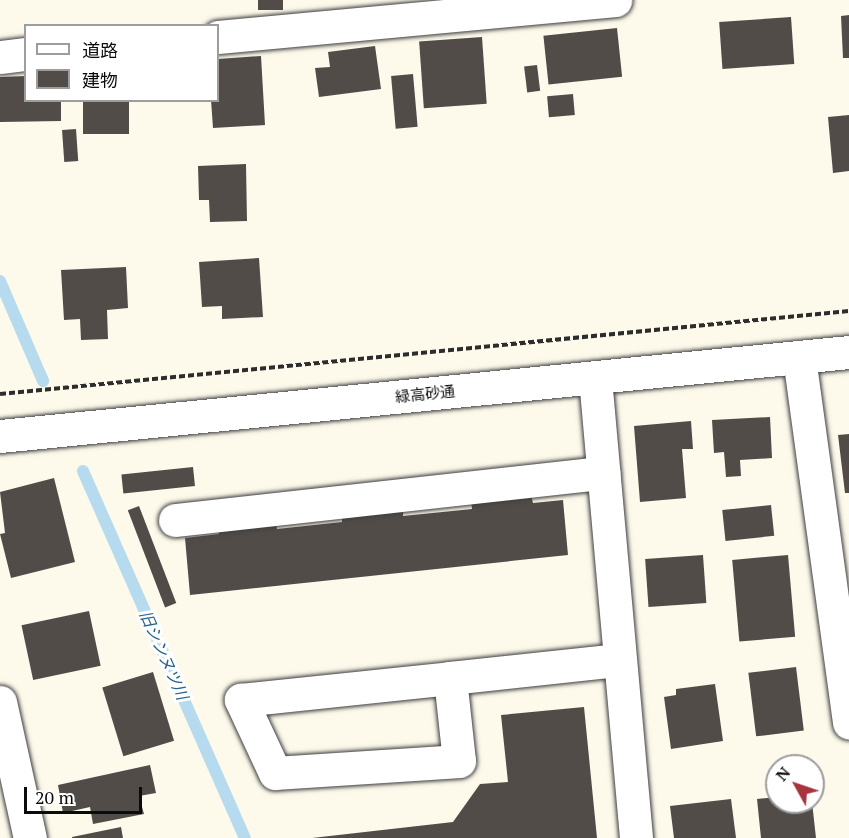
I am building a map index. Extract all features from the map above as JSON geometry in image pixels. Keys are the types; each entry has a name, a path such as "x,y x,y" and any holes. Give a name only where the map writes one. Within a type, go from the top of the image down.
{"street":[{"path":"219,37 615,0"},
{"path":"0,57 24,54"},
{"name":"緑高砂通","path":"0,436 849,352"},
{"path":"799,357 849,723"},
{"path":"595,378 636,838"},
{"path":"174,520 603,473"},
{"path":"450,678 459,761 274,773 241,700 619,660"},
{"path":"0,702 30,838"}],"path":[{"path":"0,394 849,311"}],"building":[{"path":"258,0 283,0 283,10 258,10"},
{"path":"849,15 849,58 843,58 841,16"},
{"path":"791,17 794,64 722,69 719,22"},
{"path":"617,28 622,77 549,84 543,36"},
{"path":"482,37 487,104 424,108 419,41"},
{"path":"375,46 381,89 319,97 315,68 330,67 328,52"},
{"path":"261,56 265,125 213,128 211,102 219,102 219,59"},
{"path":"537,65 540,91 527,92 524,67"},
{"path":"413,74 418,127 396,129 391,76"},
{"path":"24,76 24,102 61,102 61,121 0,122 0,77"},
{"path":"573,94 575,115 549,117 547,96"},
{"path":"83,102 129,102 129,134 83,134"},
{"path":"849,115 849,171 833,173 828,117"},
{"path":"76,129 78,161 64,162 62,130"},
{"path":"246,164 247,221 210,222 209,200 199,200 198,166"},
{"path":"259,258 263,317 222,319 222,306 202,307 199,262"},
{"path":"126,267 128,308 107,310 108,339 81,340 80,319 64,320 61,270"},
{"path":"770,417 772,458 740,460 741,476 726,477 724,452 714,453 712,420"},
{"path":"691,421 693,449 682,449 686,498 640,502 634,426"},
{"path":"849,434 849,493 845,493 838,435"},
{"path":"193,467 195,486 123,493 121,475"},
{"path":"54,478 75,562 11,578 0,534 5,533 0,492"},
{"path":"531,495 533,503 563,500 568,555 190,595 185,538 219,534 218,528 276,522 277,529 342,522 342,516 403,510 403,516 472,509 471,501"},
{"path":"771,505 774,536 726,541 722,510"},
{"path":"139,506 176,603 165,607 128,510"},
{"path":"703,555 706,603 648,607 645,559"},
{"path":"788,555 795,637 739,642 732,560"},
{"path":"89,611 101,666 33,680 22,625"},
{"path":"796,667 804,731 756,736 748,673"},
{"path":"153,672 174,741 123,756 102,687"},
{"path":"715,684 723,741 671,749 664,697 676,695 676,689"},
{"path":"584,707 597,838 312,838 453,822 480,784 508,782 501,715"},
{"path":"150,765 156,793 139,796 144,814 93,824 90,807 63,813 58,785"},
{"path":"765,798 765,814 813,814 816,838 761,838 757,799"},
{"path":"731,799 736,838 674,838 670,806"},
{"path":"121,827 123,838 72,838 72,837"}],"waterway":[{"name":"旧シンヌツ川","path":"0,281 43,381"},
{"name":"旧シンヌツ川","path":"83,471 245,838"}]}
